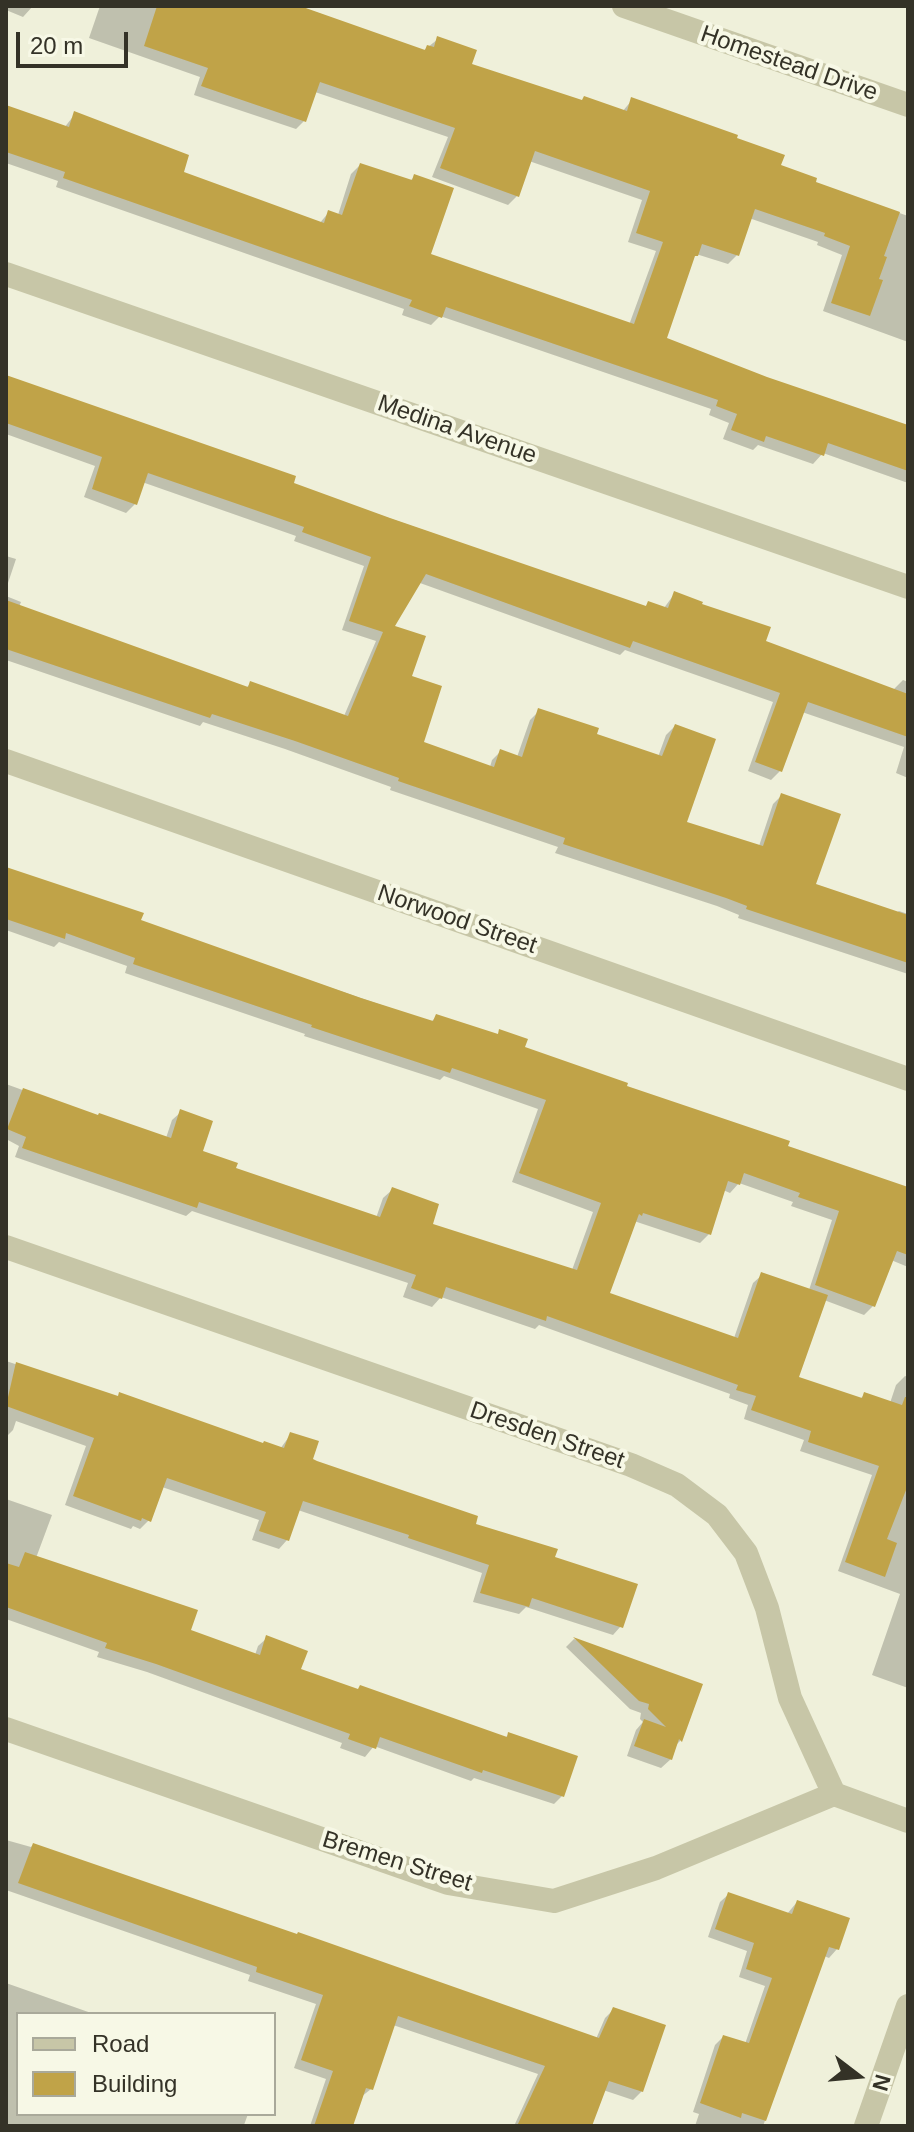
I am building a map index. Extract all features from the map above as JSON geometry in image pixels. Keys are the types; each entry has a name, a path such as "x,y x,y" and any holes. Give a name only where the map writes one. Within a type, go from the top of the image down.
{"street":[{"name":"Homestead Drive","path":"624,6 908,105"},
{"name":"Medina Avenue","path":"6,274 908,587"},
{"name":"Norwood Street","path":"6,761 908,1079"},
{"name":"Dresden Street","path":"6,1247 631,1465 677,1485 717,1515 746,1553 767,1608 790,1698 834,1794"},
{"name":"Bremen Street","path":"6,1729 448,1883 554,1901 656,1868 834,1794"},
{"path":"834,1794 908,1821"},
{"path":"866,2126 908,2006"}],"building":[{"path":"157,6 300,6 425,50 427,45 434,47 437,36 477,50 472,64 582,100 584,96 627,111 631,97 738,135 737,138 785,155 781,165 817,178 816,182 900,212 884,256 887,257 879,279 883,280 870,316 831,303 850,246 824,236 825,233 755,209 739,256 702,244 667,338 767,377 908,425 908,471 828,443 824,456 766,436 764,442 731,430 737,414 716,406 718,400 446,307 442,318 409,306 412,300 63,178 65,172 6,152 6,105 69,127 74,111 189,155 184,172 324,223 328,210 342,215 360,163 412,180 414,174 454,188 431,254 634,324 663,242 636,233 650,191 535,151 519,197 440,168 455,128 320,82 306,122 201,86 208,68 144,46"},
{"path":"6,375 296,476 294,483 390,518 646,606 648,601 668,608 674,591 702,604 771,627 766,641 908,694 908,737 808,702 782,772 755,762 780,693 633,641 630,648 426,574 395,626 426,636 412,676 442,686 424,742 494,767 500,749 522,757 538,708 599,728 597,734 662,756 675,724 716,739 687,822 763,846 781,793 841,814 816,884 908,915 908,963 563,844 565,838 398,781 399,778 295,741 212,714 210,718 6,649 6,600 248,687 250,681 348,716 383,632 349,621 371,557 302,532 304,527 148,473 137,505 92,489 102,457 6,423"},
{"path":"6,867 144,913 141,920 361,998 433,1021 436,1014 498,1034 499,1029 528,1039 525,1047 628,1083 627,1086 790,1141 788,1146 908,1187 908,1255 897,1251 875,1307 815,1285 839,1211 744,1173 740,1185 728,1181 711,1235 639,1214 610,1293 738,1338 761,1272 828,1295 799,1377 862,1398 864,1392 902,1405 908,1397 908,1485 887,1539 897,1543 885,1577 845,1562 879,1466 808,1442 811,1431 751,1410 756,1396 736,1390 738,1385 547,1316 546,1321 446,1287 442,1299 411,1288 416,1275 199,1202 197,1208 22,1148 26,1137 7,1129 23,1088 171,1138 180,1109 213,1121 203,1151 238,1163 236,1168 380,1217 392,1187 439,1204 433,1224 577,1270 601,1203 519,1173 546,1100 452,1068 450,1073 311,1027 133,964 135,958 66,933 65,939 6,919"},
{"path":"16,1362 118,1396 119,1392 263,1443 284,1448 290,1432 319,1441 313,1459 317,1461 478,1516 476,1524 558,1549 555,1557 638,1584 623,1628 532,1598 529,1607 480,1593 489,1565 303,1501 289,1541 259,1531 266,1512 167,1478 151,1522 73,1496 94,1438 6,1406"},
{"path":"25,1552 198,1610 191,1630 260,1655 266,1635 308,1651 301,1669 358,1689 360,1685 507,1737 508,1732 578,1756 564,1797 483,1770 482,1773 380,1737 376,1749 348,1739 350,1734 105,1648 107,1643 6,1607 6,1563 19,1567"},
{"path":"573,1637 703,1684 682,1742 679,1739 672,1760 634,1746 644,1719 666,1727 648,1709 649,1704 639,1701"},
{"path":"33,1843 599,2038 613,2007 666,2025 643,2092 609,2081 592,2126 517,2126 545,2066 398,2016 373,2090 366,2088 353,2126 314,2126 333,2071 301,2060 323,1995 256,1972 257,1967 18,1883"},
{"path":"728,1892 792,1914 797,1900 850,1918 839,1950 829,1947 766,2121 742,2113 741,2118 700,2103 723,2035 749,2043 772,1978 746,1969 754,1943 715,1929"}]}
